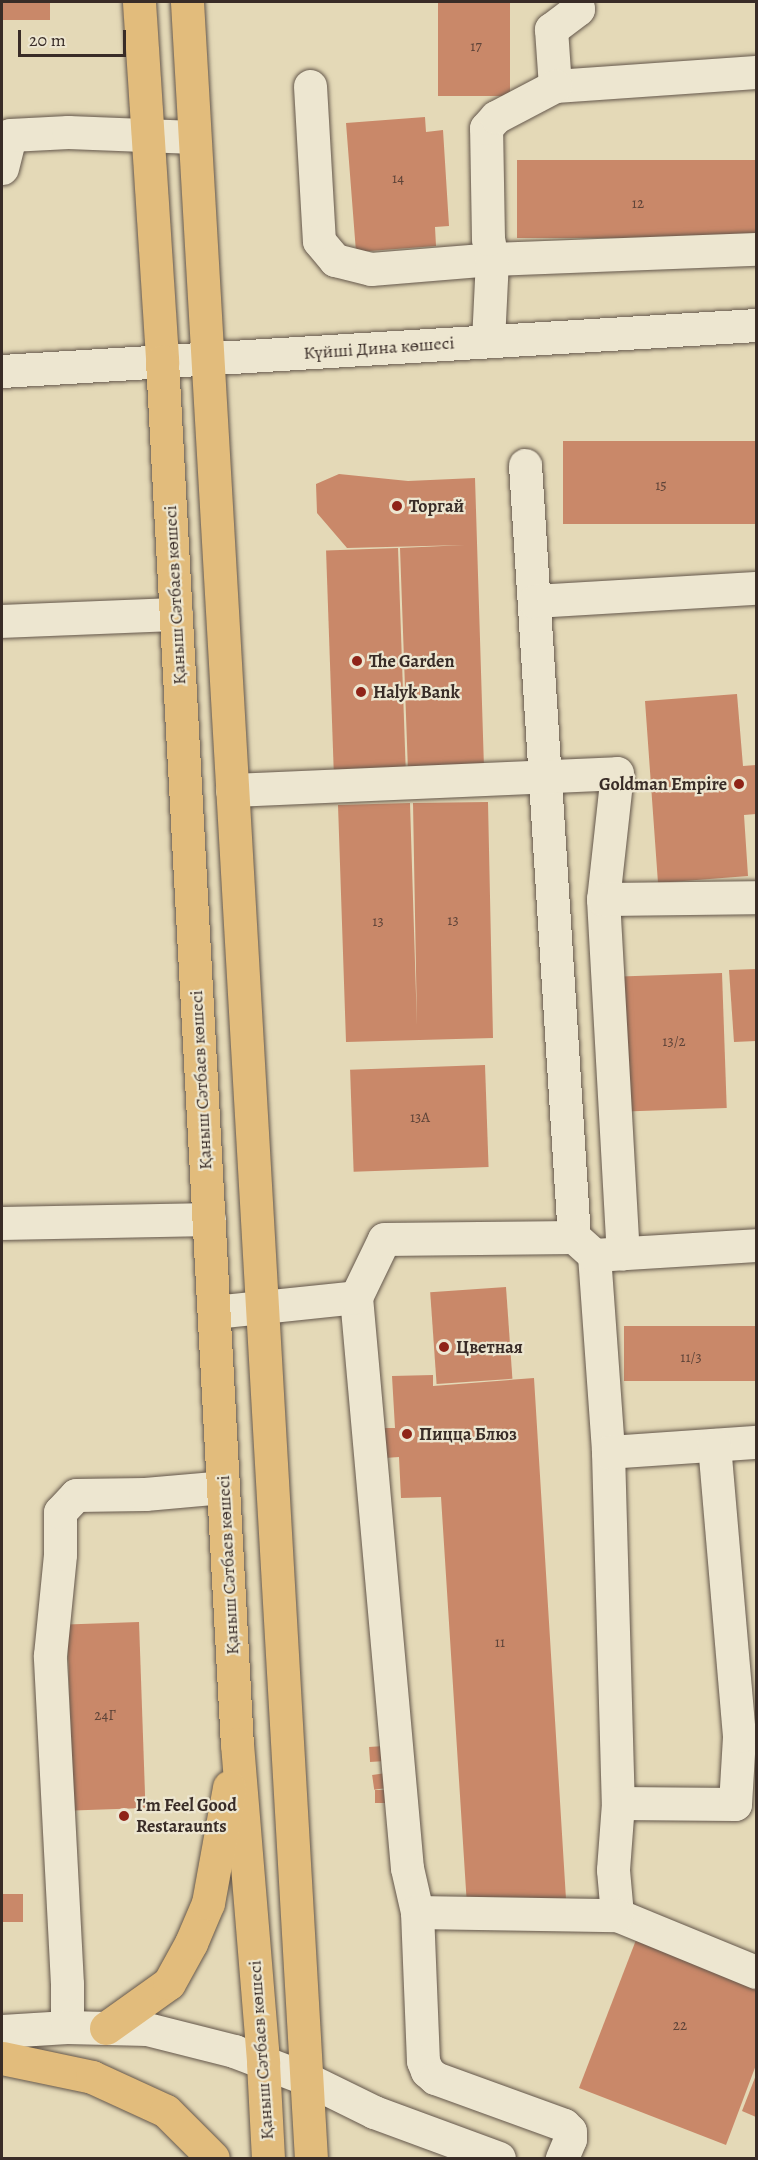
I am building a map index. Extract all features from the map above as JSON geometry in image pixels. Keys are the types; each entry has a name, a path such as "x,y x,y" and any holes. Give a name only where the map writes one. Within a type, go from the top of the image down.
{"main road":[{"name":"Қаныш Сәтбаев көшесі","path":"140,2 162,361 237,1744 263,2063 268,2158"},
{"path":"187,2 311,2158"},
{"path":"106,2028 169,1983 191,1943 208,1903 237,1744"},
{"path":"2,2058 92,2077 155,2106 170,2114 213,2158"}],"street":[{"path":"555,86 551,29 578,9 577,2"},
{"path":"488,341 492,260 488,239 486,128 496,117 555,86 756,72"},
{"path":"310,86 319,241 335,260 370,269 492,260 756,249"},
{"path":"2,168 6,135 68,132 194,137"},
{"name":"Күйші Дина көшесі","path":"2,371 756,325"},
{"path":"525,465 545,777 597,1248 608,1452 618,1803 614,1870 617,1915"},
{"path":"534,602 756,588"},
{"path":"2,621 176,614"},
{"path":"232,790 617,773 603,899 597,1248"},
{"path":"603,899 756,897"},
{"path":"2,1223 209,1219"},
{"path":"562,2158 570,2139 570,2131 564,2125 435,2078 427,2071 423,2061 417,1912 406,1856 356,1297 384,1239 597,1248 756,1245"},
{"path":"214,1312 356,1297"},
{"path":"608,1452 756,1442"},
{"path":"618,1803 746,1810 748,1735 714,1445"},
{"path":"67,2027 67,1983 50,1655 60,1554 60,1512 76,1495 145,1494 223,1487"},
{"path":"417,1912 617,1915 756,1972"},
{"path":"2,2031 67,2027 147,2029 234,2051 307,2079 374,2112 498,2158"}],"building":[{"path":"2,2 50,2 50,20 2,20"},
{"path":"438,2 510,2 510,96 438,96"},
{"path":"425,117 426,132 443,130 449,226 435,227 436,246 356,252 346,123"},
{"path":"517,160 756,160 756,238 517,238"},
{"path":"563,441 756,441 756,524 563,524"},
{"path":"339,474 408,481 475,478 484,768 408,771 400,548 465,545 347,548 317,513 316,484"},
{"path":"398,548 406,771 334,773 326,551"},
{"path":"737,694 743,766 756,765 756,814 744,815 748,876 658,883 645,701"},
{"path":"488,802 493,1038 346,1042 338,805 410,803 417,1026 413,803"},
{"path":"756,969 756,1041 734,1042 729,970"},
{"path":"722,973 727,1108 626,1111 621,977"},
{"path":"485,1065 489,1167 354,1172 350,1070"},
{"path":"506,1287 512,1379 437,1384 430,1292"},
{"path":"624,1326 756,1326 756,1381 624,1381"},
{"path":"433,1375 433,1386 534,1378 566,1899 467,1906 441,1497 401,1498 399,1457 385,1458 383,1428 395,1428 392,1376"},
{"path":"139,1622 145,1808 74,1810 67,1625"},
{"path":"384,1746 385,1761 370,1762 369,1747"},
{"path":"386,1773 388,1788 374,1790 372,1775"},
{"path":"375,1790 386,1790 386,1803 375,1803"},
{"path":"2,1894 23,1894 23,1922 2,1922"},
{"path":"636,1940 756,1986 756,2065 726,2145 579,2088"},
{"path":"756,2075 756,2117 742,2111"}],"place":[{"name":"Торгай","path":"397,506"},
{"name":"The Garden","path":"357,661"},
{"name":"Halyk Bank","path":"361,692"},
{"name":"Goldman Empire","path":"739,784"},
{"name":"Цветная","path":"444,1347"},
{"name":"Пицца Блюз","path":"407,1434"},
{"name":"I'm Feel Good Restaraunts","path":"124,1816"}]}
